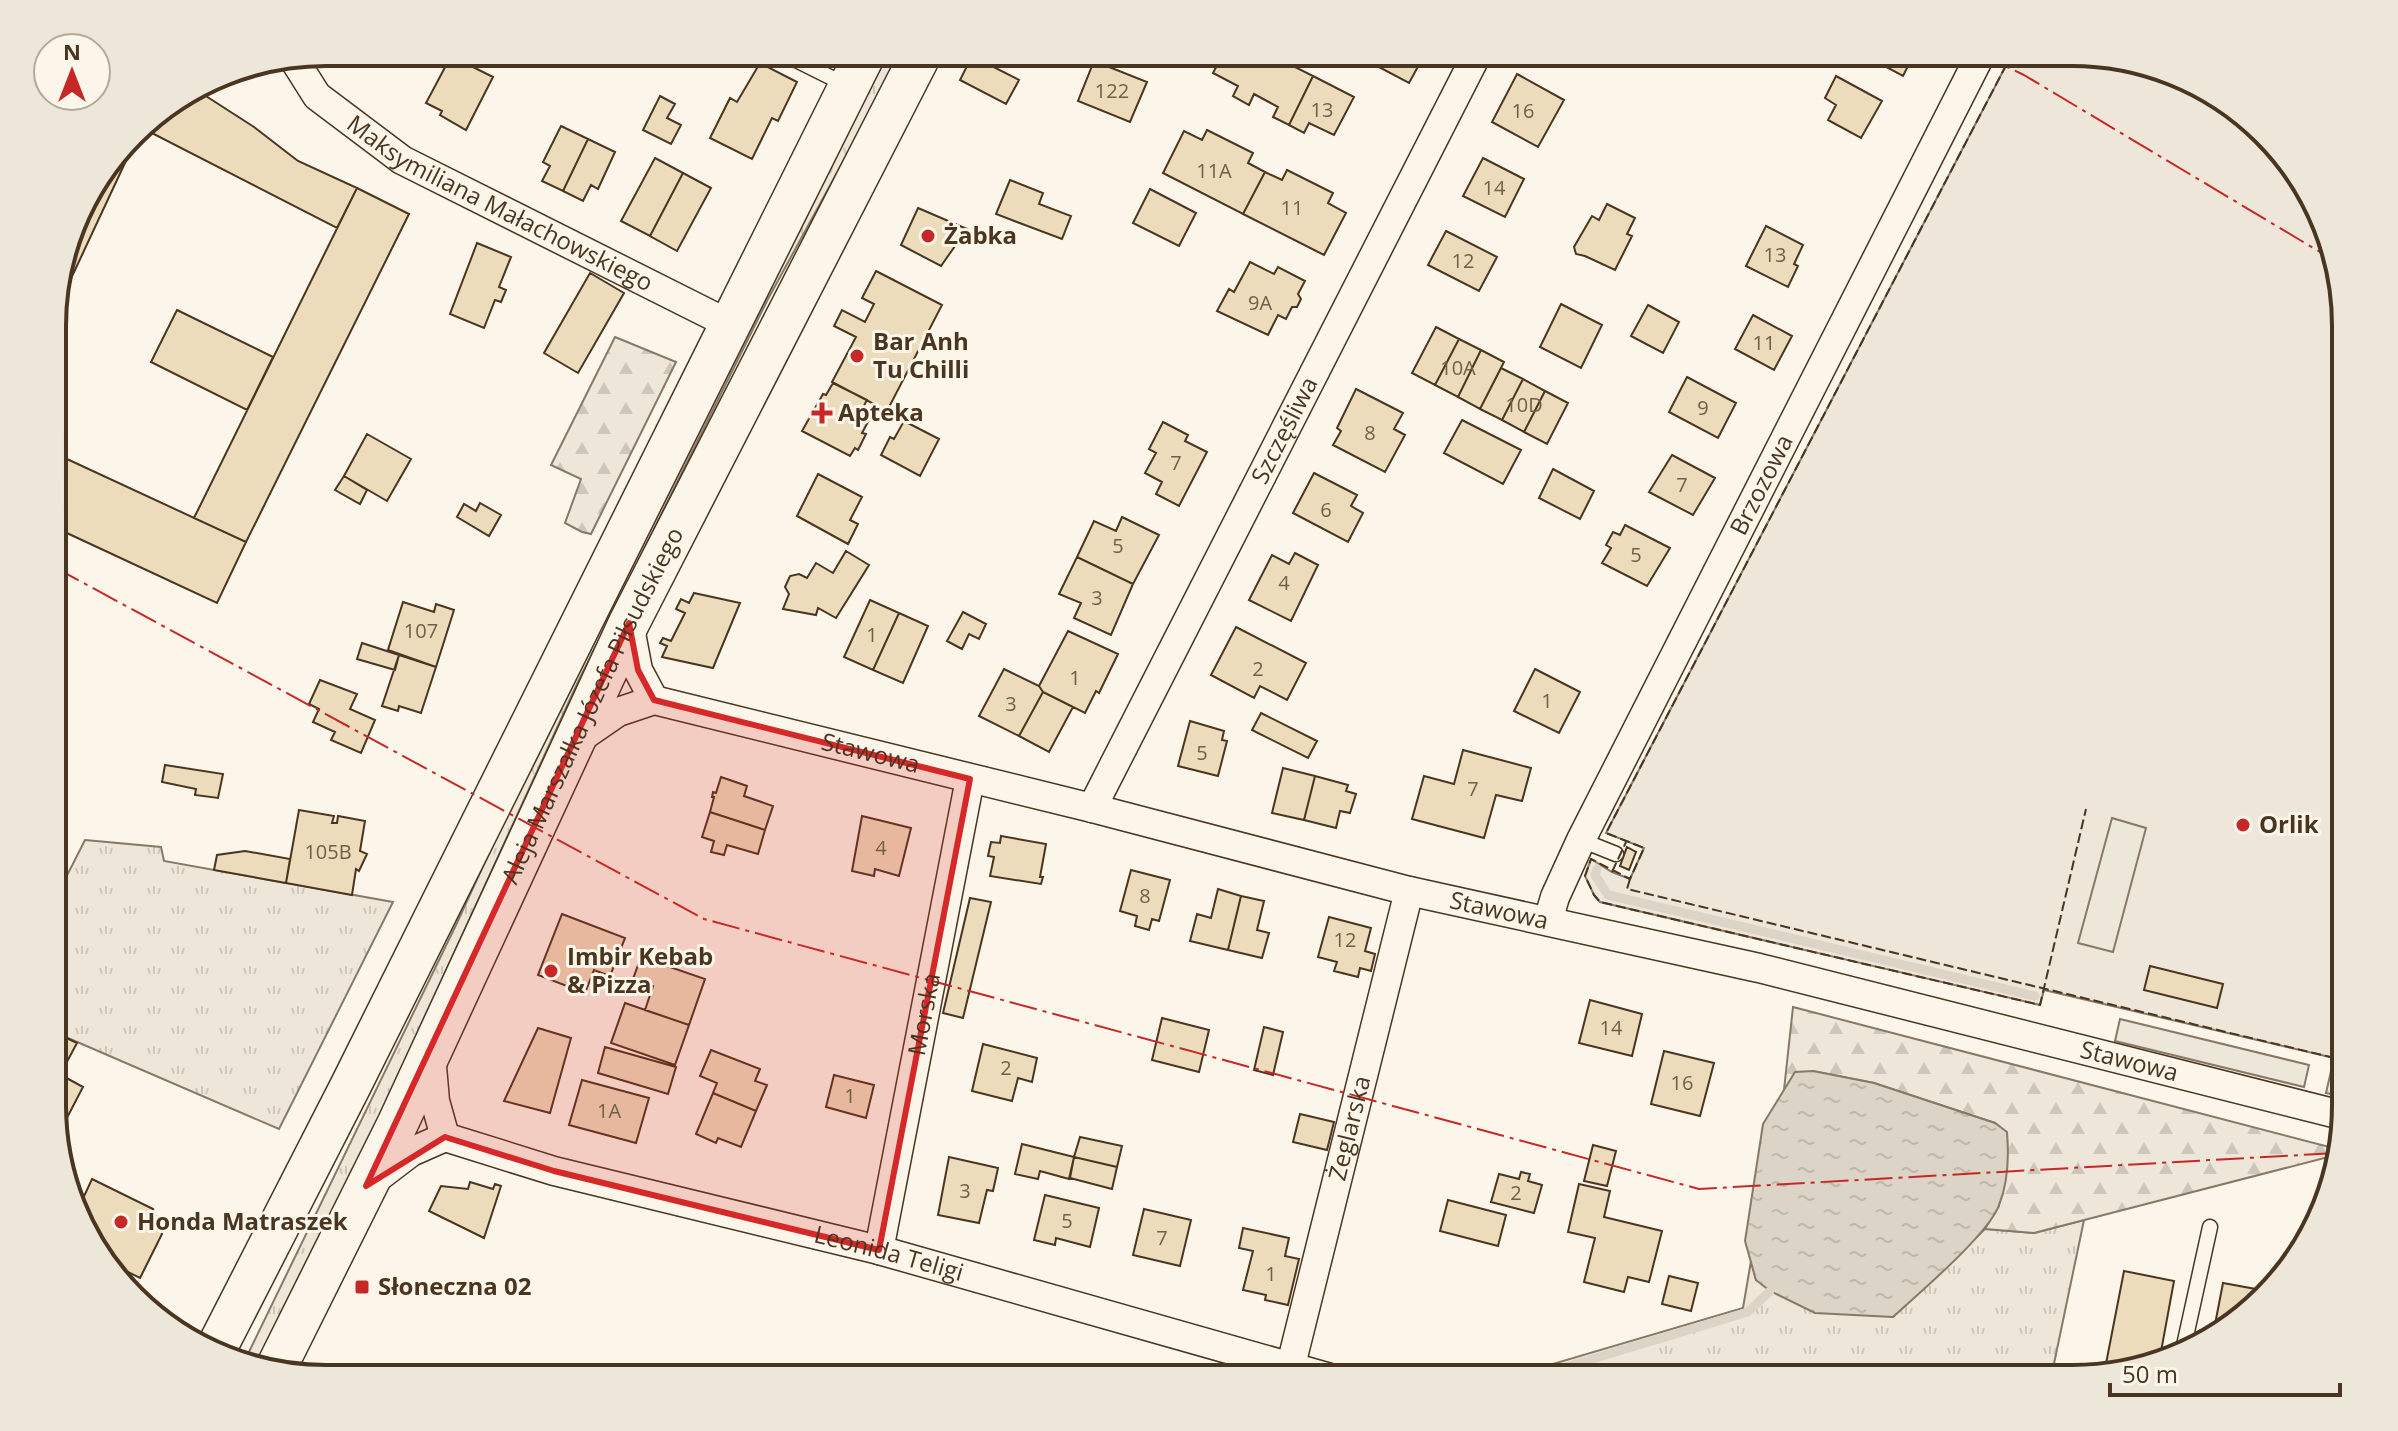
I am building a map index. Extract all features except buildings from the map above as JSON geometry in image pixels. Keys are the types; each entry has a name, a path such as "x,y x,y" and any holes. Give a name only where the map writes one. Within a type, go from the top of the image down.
{"main road":[{"name":"Aleja Marszałka Józefa Piłsudskiego","path":"280,1360 431,1051 629,623 914,67"},
{"name":"Aleja Marszałka Józefa Piłsudskiego","path":"220,1342 351,1085 857,69"}],"street":[{"name":"Szczęśliwa","path":"1092,808 1471,66"},
{"name":"Brzozowa","path":"1548,921 1555,897 1581,840 1975,66"},
{"name":"Maksymiliana Małachowskiego","path":"299,68 317,96 402,160 729,324"},
{"path":"570,745 618,712 654,700 638,670 629,623"},
{"name":"Stawowa","path":"654,700 1092,808 1409,891 1759,968 2331,1112"},
{"name":"Morska","path":"879,1250 970,779"},
{"name":"Żeglarska","path":"1291,1364 1409,891"},
{"path":"366,1186 411,1152 445,1137 435,1101 431,1051"},
{"name":"Leonida Teligi","path":"445,1137 554,1171 879,1250 1289,1364"}],"lane":[{"path":"1581,840 1616,854"},
{"path":"2185,1339 2210,1227"}],"highlighted area":[{"path":"629,623 638,670 654,700 970,779 879,1250 554,1171 445,1137 366,1186"}],"green space":[{"path":"2006,66 2106,68 2139,75 2172,86 2202,101 2256,142 2297,196 2312,226 2330,292 2331,1057 2044,990 2040,1005 1600,902 1585,876 1591,859 1630,879 1644,848 1606,833"},
{"path":"878,67 895,67 768,299 577,684 333,1218 264,1357 249,1353 456,925 576,664"},
{"path":"615,337 676,362 591,534 565,523 581,479 551,465"},
{"path":"85,840 161,847 164,861 393,902 279,1129 66,1037 66,877"},
{"path":"1793,1007 2328,1147 2327,1157 2034,1233 1985,1229 1999,1206 1995,1123 1874,1083 1813,1071 1784,1090"},
{"path":"2331,1071 2331,1094 2326,1093"},
{"path":"2084,1220 2054,1364 1552,1364 1743,1308 1751,1261 1756,1280 1893,1317 1985,1229 2034,1233"}],"shaded area":[{"path":"2112,818 2146,828 2113,952 2078,943"},
{"path":"2120,1019 2309,1065 2304,1087 2115,1041"}],"water":[{"path":"1813,1071 1874,1083 1995,1123 2007,1132 2006,1179 2002,1197 1992,1217 1952,1263 1893,1317 1815,1313 1770,1291 1756,1280 1745,1241 1763,1124 1795,1072"}],"waterway":[{"path":"1597,869 1595,875 1608,895 2035,996"},
{"path":"1575,1364 1748,1312 1770,1291"}],"fence":[{"path":"2006,66 1606,833 1644,848 1630,879 1591,859 1585,876 1600,902 2040,1005 2086,809"},
{"path":"1612,872 1626,842"},
{"path":"1630,879 1627,889 2331,1057"}],"power":[{"path":"2005,66 2321,253"},
{"path":"66,573 704,919 1699,1189 2327,1153"}],"place":[{"name":"Żabka","path":"928,236"},
{"name":"Bar Anh Tu Chilli","path":"857,356"},
{"name":"Apteka","path":"822,413"},
{"name":"Orlik","path":"2243,825"},
{"name":"Imbir Kebab & Pizza","path":"551,971"},
{"name":"Honda Matraszek","path":"121,1222"},
{"name":"Słoneczna 02","path":"362,1287"}]}
